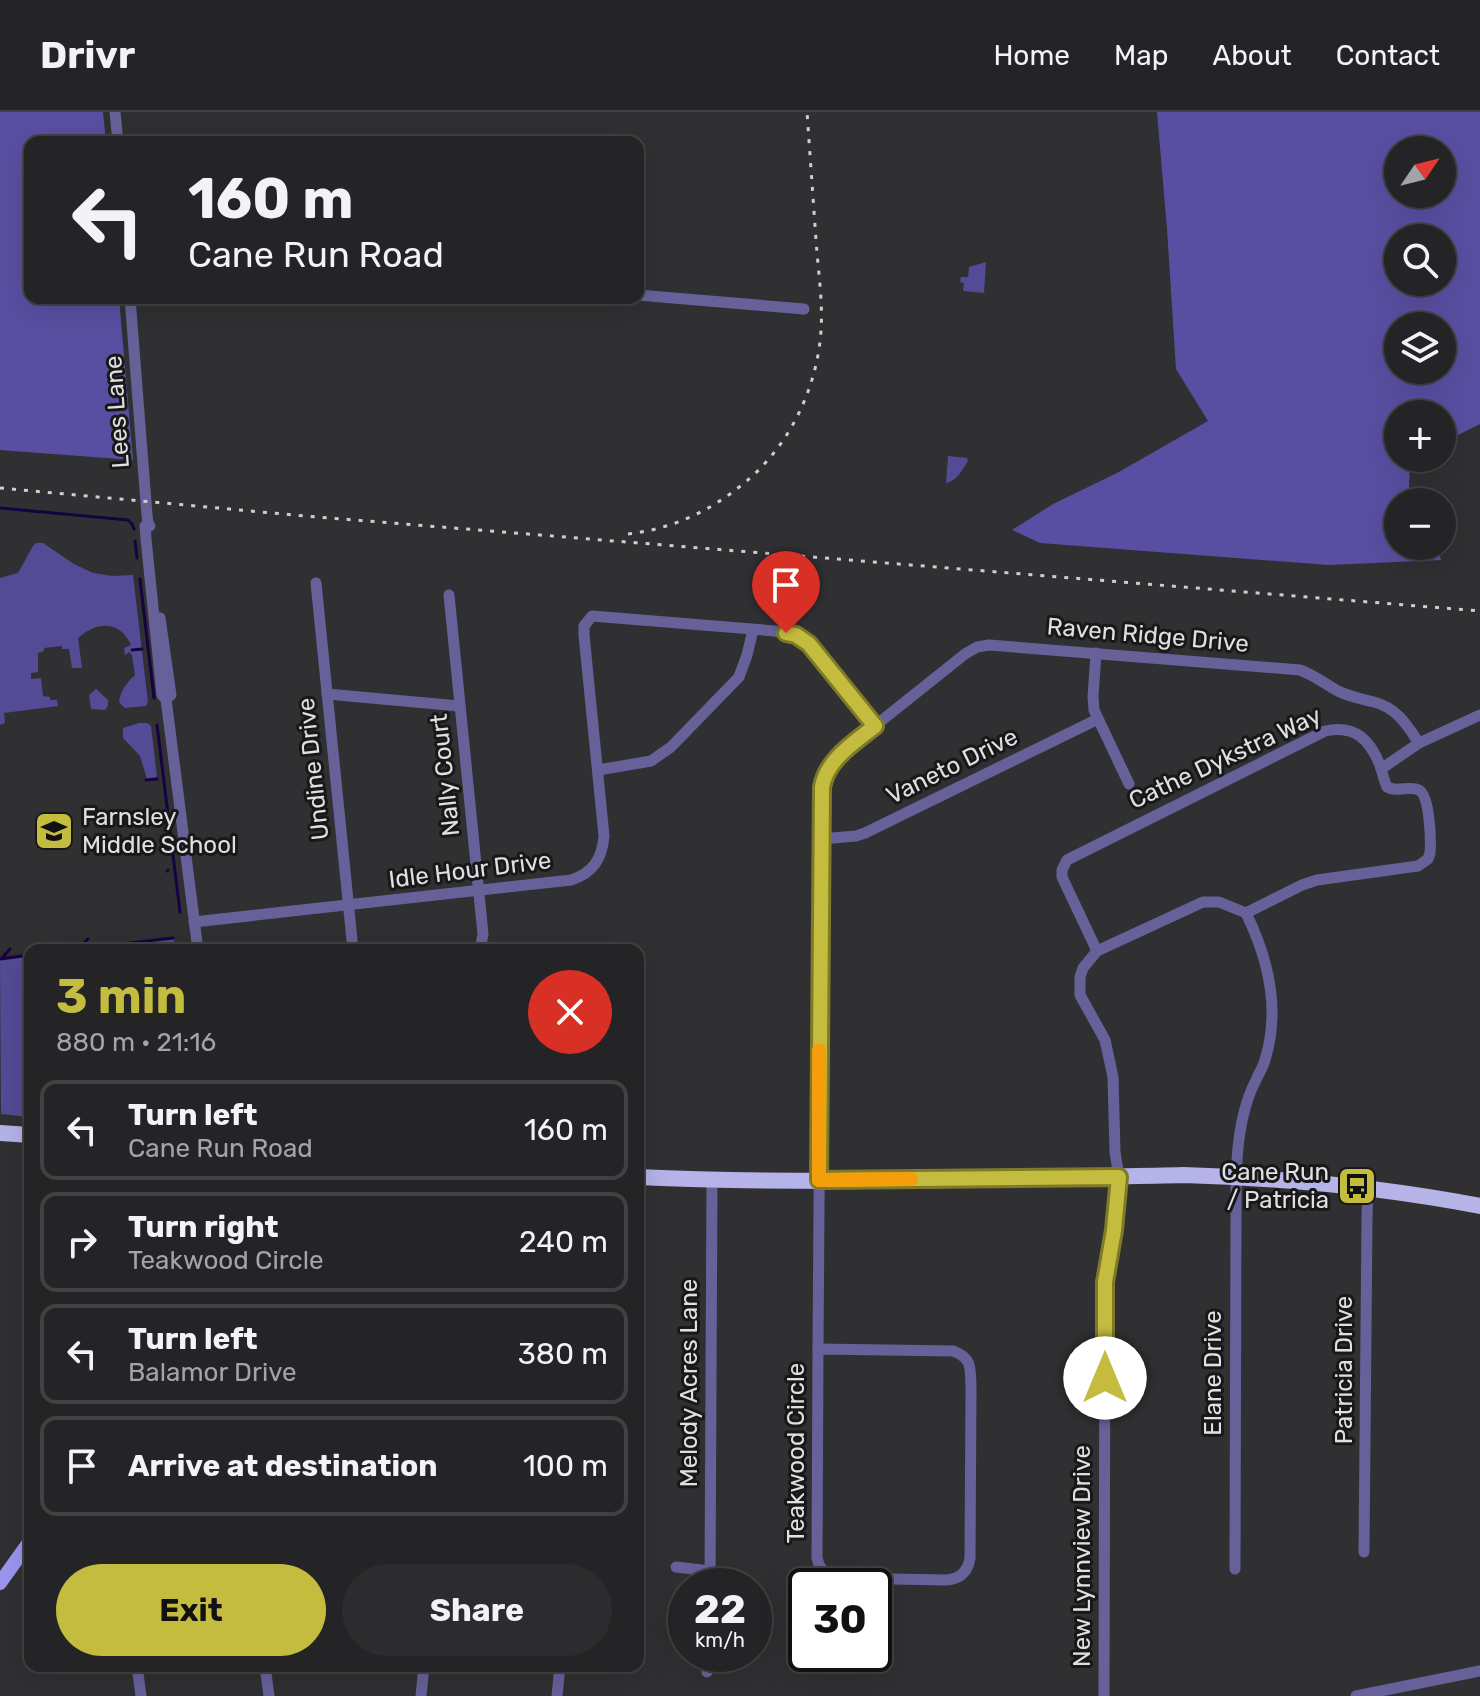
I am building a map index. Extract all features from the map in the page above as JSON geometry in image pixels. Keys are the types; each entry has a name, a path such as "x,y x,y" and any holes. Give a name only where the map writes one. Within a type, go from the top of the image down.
{"highway":[{"path":"0,1133 24,1135"},
{"path":"644,1177 819,1180 1183,1175 1287,1179 1480,1206"}],"main road":[{"path":"0,1583 24,1549"}],"street":[{"path":"115,112 117,136"},
{"path":"644,296 804,309"},
{"name":"Lees Lane","path":"130,304 155,633 197,944"},
{"name":"Undine Drive","path":"316,583 352,944"},
{"name":"Nally Court","path":"449,595 483,934 481,944"},
{"name":"Idle Hour Drive","path":"194,922 581,877 592,869 601,854 604,836 584,635 587,621 592,616 598,616 753,630"},
{"path":"598,770 641,764 671,747 739,677 753,630 786,633 804,640 875,726"},
{"name":"Raven Ridge Drive","path":"875,726 965,654 980,646 995,645 1300,670 1338,691 1379,703 1397,713 1419,743"},
{"path":"1096,653 1094,710 1129,784"},
{"path":"327,694 459,706"},
{"path":"1381,769 1419,743 1480,715"},
{"name":"Vaneto Drive","path":"821,839 865,833 1098,719"},
{"name":"Teakwood Circle","path":"818,1349 953,1351 967,1359 971,1388 970,1558 966,1570 958,1578 839,1578 822,1570 817,1558 818,1349 821,839 822,787 825,774 841,753 875,726"},
{"name":"Cathe Dykstra Way","path":"1097,951 1062,877 1064,865 1073,855 1325,731 1343,729 1362,737 1372,749 1384,783 1391,790 1415,789 1426,799 1431,848 1428,859 1418,866 1317,880 1246,913"},
{"path":"1097,951 1203,902 1219,902 1246,913 1271,980 1272,1006 1264,1064 1248,1099 1242,1122 1237,1177"},
{"name":"New Lynnview Drive","path":"1097,951 1083,968 1079,986 1084,1004 1105,1040 1109,1055 1119,1177 1105,1282 1104,1696"},
{"name":"Elane Drive","path":"1235,1569 1237,1177"},
{"name":"Melody Acres Lane","path":"710,1568 712,1180"},
{"name":"Patricia Drive","path":"1364,1552 1368,1188"},
{"path":"676,1567 684,1568"},
{"path":"1356,1696 1480,1671"},
{"path":"138,1672 141,1696"},
{"path":"266,1672 269,1696"},
{"path":"421,1696 423,1672"},
{"path":"557,1696 559,1672"}],"shaded area":[{"path":"0,112 103,112 105,136 24,136 24,304 120,304 133,460 0,450"},
{"path":"1157,112 1480,112 1480,424 1456,436 1456,400 1384,400 1384,472 1410,472 1410,488 1384,488 1384,560 1441,560 1329,565 1040,543 1012,530 1053,504 1117,473 1208,421 1176,369"},
{"path":"986,262 984,293 963,291 961,277 968,277 969,267"},
{"path":"948,456 967,458 968,461 956,478 946,483"},
{"path":"36,543 43,543 93,573 133,575 146,706 125,708 119,702 124,687 135,675 132,655 129,652 125,655 124,648 131,645 121,631 100,626 78,638 82,668 72,668 69,649 62,649 62,646 44,648 38,653 38,672 31,673 31,679 41,678 43,696 57,700 58,706 4,713 5,723 0,725 0,578 18,573"},
{"path":"96,689 108,700 105,710 91,709 89,695"},
{"path":"139,723 151,726 157,777 147,779 140,756 123,738 123,728"},
{"path":"173,938 175,944 124,944"},
{"path":"24,956 24,1116 1,1114 0,959"}],"waterway":[{"path":"0,508 128,520 134,529"},
{"path":"135,541 137,558"},
{"path":"140,579 154,698"},
{"path":"132,650 142,649"},
{"path":"157,725 180,912"},
{"path":"146,780 157,779"},
{"path":"122,944 173,938"},
{"path":"83,944 88,939"},
{"path":"2,958 10,949"},
{"path":"0,959 24,956"}],"railway":[{"path":"628,534 689,518 743,484 787,435 807,395 821,331 807,112"},
{"path":"0,488 305,516 1480,611"}],"slow traffic":[{"path":"819,1050 819,1180 911,1179"}],"place":[{"name":"Farnsley Middle School","path":"54,831"},
{"name":"Cane Run / Patricia","path":"1357,1186"}],"route":[{"path":"786,633 796,635 809,644 875,726 833,762 825,774 822,787 819,1180 1119,1177 1105,1282 1105,1378"}]}
